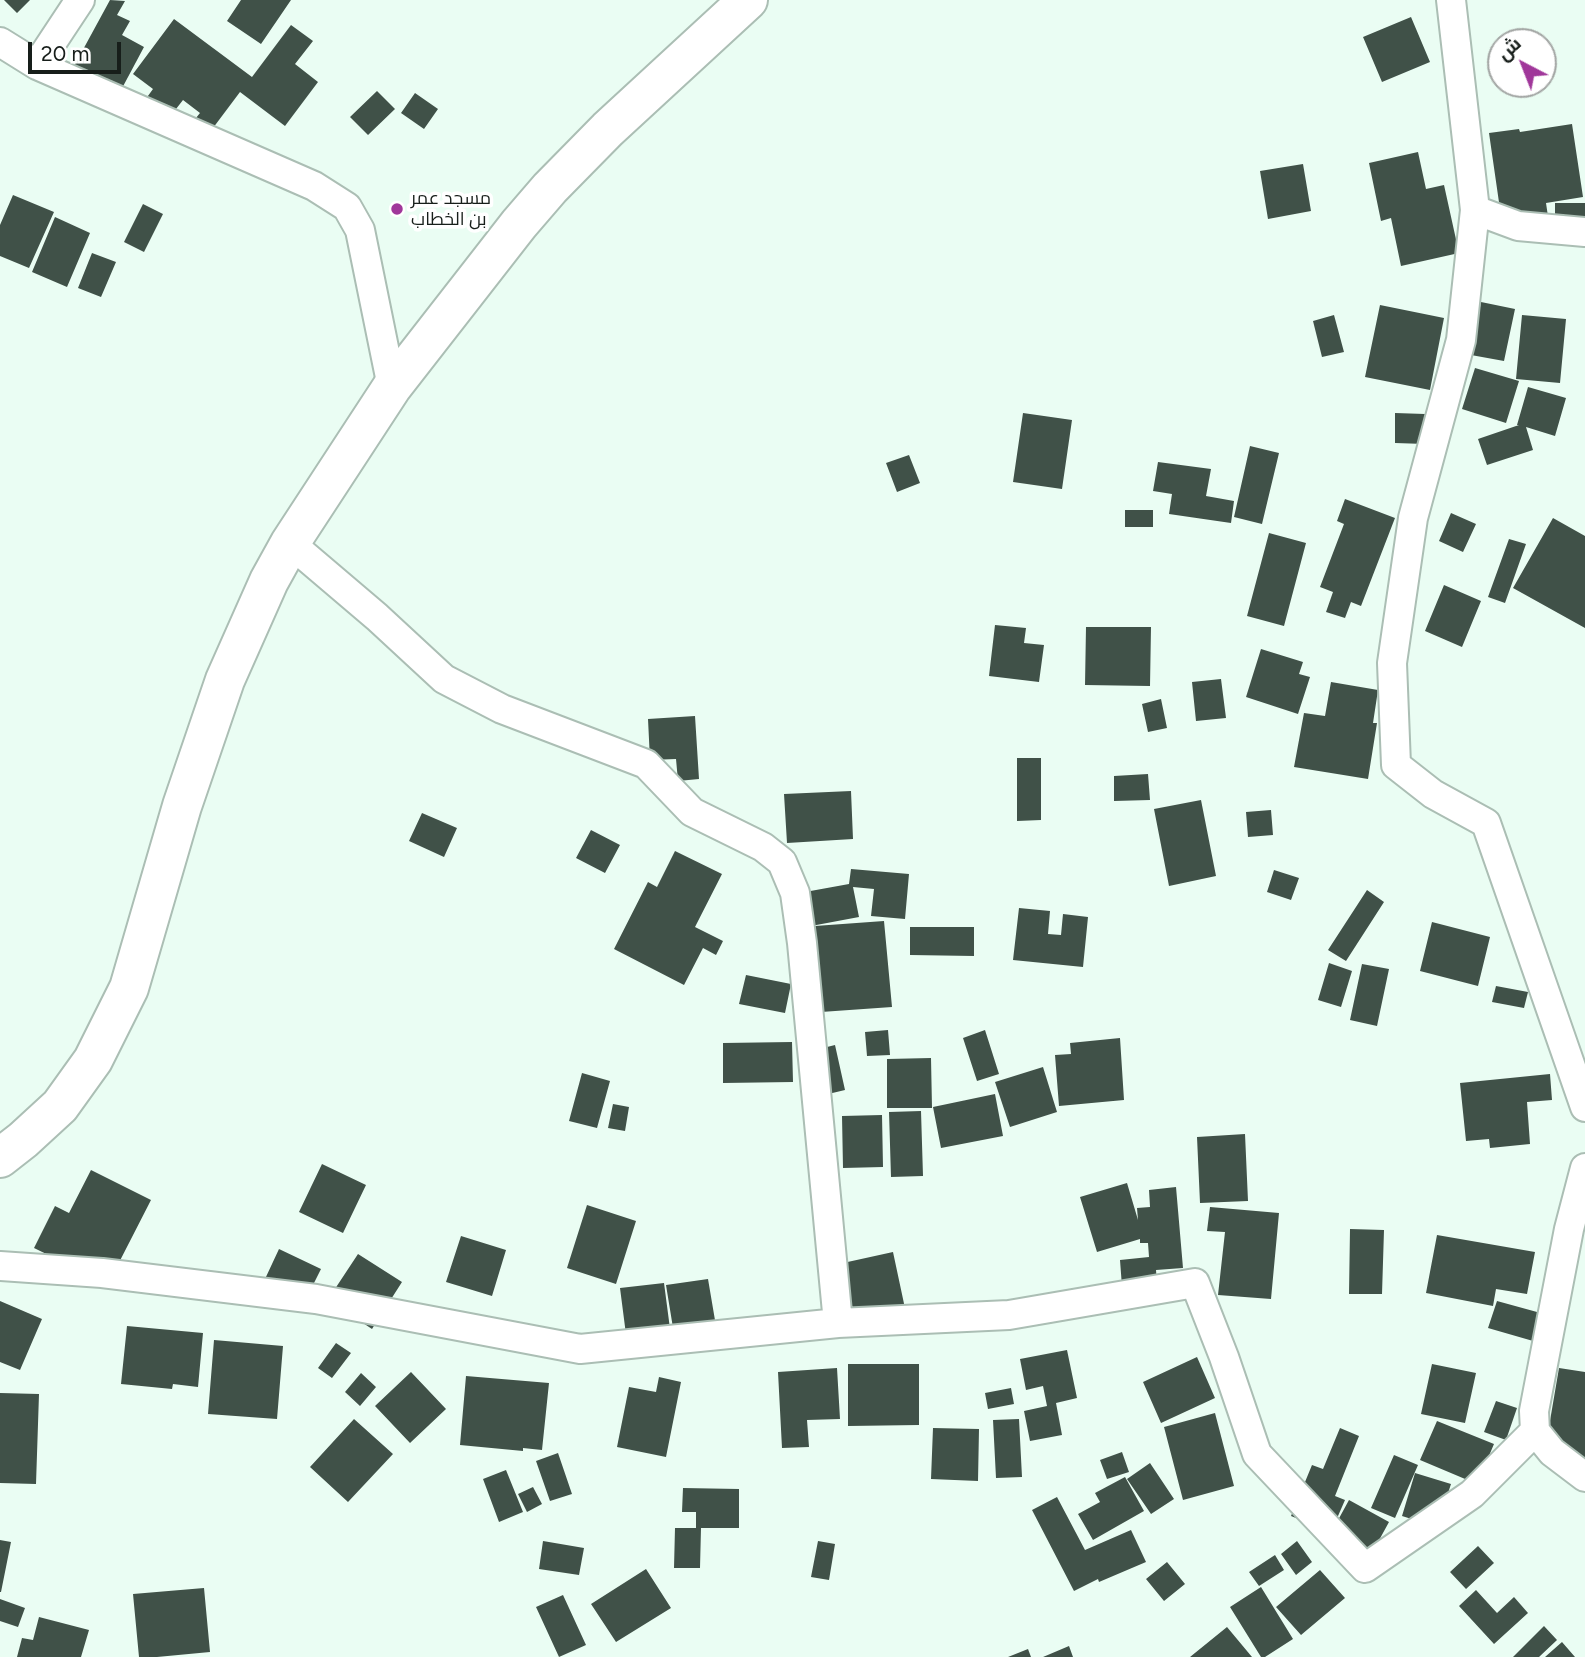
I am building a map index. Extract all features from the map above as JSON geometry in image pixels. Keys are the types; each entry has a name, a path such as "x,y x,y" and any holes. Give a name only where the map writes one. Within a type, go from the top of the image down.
{"main road":[{"path":"0,1158 60,1106 93,1060 130,988 181,806 225,680 269,581 290,543 392,387 519,224 608,129 748,0"}],"street":[{"path":"37,65 80,0"},
{"path":"1451,0 1475,210 1461,340 1413,518 1392,663 1396,765 1433,794 1486,823 1585,1107"},
{"path":"0,42 37,65 314,186 347,207 360,230 392,387"},
{"path":"1475,210 1518,226 1585,232"},
{"path":"290,543 377,617 444,679 502,709 646,764 692,812 763,847 782,862 794,893 802,943 838,1323"},
{"path":"1585,1168 1569,1229 1534,1411 1535,1431 1552,1452 1585,1477"},
{"path":"0,1266 102,1273 316,1300 580,1349 838,1323 1009,1315 1195,1283 1257,1454 1365,1568 1472,1494 1535,1431"}],"building":[{"path":"4,0 30,0 17,13"},
{"path":"110,0 125,1 117,15 130,21 122,35 144,47 120,92 73,68"},
{"path":"241,0 291,0 261,44 227,21"},
{"path":"1411,17 1430,62 1382,82 1363,37"},
{"path":"174,19 252,77 291,25 313,41 295,64 318,82 285,126 240,92 207,136 191,124 200,113 183,100 169,118 145,100 153,89 133,74"},
{"path":"377,91 395,109 368,135 350,117"},
{"path":"415,93 438,109 424,129 401,113"},
{"path":"1572,124 1583,197 1546,203 1550,230 1504,237 1489,133 1519,129 1520,132"},
{"path":"1418,152 1426,189 1444,185 1459,253 1401,266 1391,218 1381,221 1369,163"},
{"path":"1303,164 1311,211 1268,219 1260,171"},
{"path":"13,195 54,212 29,268 0,256 0,225"},
{"path":"1555,203 1585,203 1585,235 1555,235"},
{"path":"143,204 163,214 144,252 124,242"},
{"path":"55,217 90,233 67,287 32,272"},
{"path":"92,253 116,262 101,297 78,288"},
{"path":"1481,302 1515,309 1504,361 1471,355"},
{"path":"1380,305 1444,318 1430,390 1365,377"},
{"path":"1334,315 1344,352 1322,357 1313,321"},
{"path":"1522,315 1566,319 1560,383 1516,379"},
{"path":"1475,368 1519,381 1506,423 1462,409"},
{"path":"1528,387 1566,398 1555,436 1526,427 1533,450 1487,465 1478,439 1519,425"},
{"path":"1023,413 1072,420 1062,489 1013,482"},
{"path":"1395,413 1425,414 1425,444 1395,443"},
{"path":"1250,446 1279,453 1262,524 1234,517"},
{"path":"909,455 920,483 897,492 886,463"},
{"path":"1158,462 1211,469 1206,496 1234,501 1231,523 1169,514 1172,494 1153,491"},
{"path":"1345,499 1395,518 1361,606 1351,602 1345,618 1326,612 1333,592 1320,587 1344,524 1337,521"},
{"path":"1125,510 1153,510 1153,527 1125,527"},
{"path":"1451,513 1476,524 1463,552 1439,541"},
{"path":"1553,518 1585,536 1585,628 1513,588"},
{"path":"1269,533 1306,543 1284,626 1247,616"},
{"path":"1509,539 1526,544 1505,603 1488,597"},
{"path":"1444,585 1481,601 1462,647 1425,631"},
{"path":"995,625 1026,628 1024,643 1044,645 1039,682 989,676"},
{"path":"1086,627 1151,627 1150,686 1085,685"},
{"path":"1261,649 1303,662 1299,674 1310,677 1298,714 1246,697"},
{"path":"1221,679 1226,718 1196,721 1192,682"},
{"path":"1331,682 1378,690 1373,723 1377,723 1368,779 1294,767 1304,713 1325,716"},
{"path":"1161,699 1167,728 1148,732 1142,704"},
{"path":"695,716 699,779 678,781 676,759 650,760 648,719"},
{"path":"1017,758 1041,758 1041,820 1017,821"},
{"path":"1148,774 1150,800 1114,801 1114,776"},
{"path":"851,791 853,839 787,843 784,794"},
{"path":"1201,800 1216,876 1169,886 1154,809"},
{"path":"1271,810 1273,835 1248,837 1246,812"},
{"path":"422,813 457,828 444,857 409,841"},
{"path":"591,830 620,845 605,873 576,858"},
{"path":"675,851 722,874 695,927 723,941 716,955 703,948 684,985 614,949 648,882 657,887"},
{"path":"851,869 909,874 905,919 871,916 874,889 853,887 859,917 811,926 805,892 849,884"},
{"path":"1274,870 1299,878 1291,900 1267,892"},
{"path":"1367,890 1384,902 1346,961 1328,950"},
{"path":"1019,908 1050,911 1048,934 1061,935 1063,914 1088,917 1083,967 1013,960"},
{"path":"884,921 892,1007 821,1012 815,926"},
{"path":"1432,922 1490,937 1478,986 1420,971"},
{"path":"910,927 974,927 974,956 910,955"},
{"path":"1329,963 1352,971 1341,1007 1318,1000"},
{"path":"1362,964 1389,969 1377,1026 1350,1020"},
{"path":"746,975 791,984 785,1013 739,1004"},
{"path":"1496,986 1528,992 1524,1008 1492,1002"},
{"path":"888,1030 890,1055 867,1056 865,1032"},
{"path":"985,1030 999,1074 977,1081 963,1038"},
{"path":"1120,1038 1124,1100 1059,1106 1055,1055 1071,1054 1070,1043"},
{"path":"792,1042 793,1082 723,1083 723,1043"},
{"path":"835,1045 845,1090 824,1095 815,1050"},
{"path":"931,1058 932,1108 887,1108 887,1059"},
{"path":"1043,1067 1057,1112 1010,1127 995,1082"},
{"path":"582,1073 610,1081 597,1128 569,1121"},
{"path":"1550,1074 1552,1100 1527,1102 1530,1144 1490,1148 1489,1139 1466,1141 1460,1083"},
{"path":"995,1094 1003,1136 941,1148 933,1107"},
{"path":"613,1104 629,1107 625,1131 608,1128"},
{"path":"921,1111 923,1176 891,1177 889,1112"},
{"path":"882,1115 883,1167 843,1168 842,1116"},
{"path":"1245,1134 1248,1201 1200,1203 1197,1137"},
{"path":"322,1164 366,1185 343,1233 299,1212"},
{"path":"91,1170 151,1200 108,1284 34,1248 55,1206 69,1213"},
{"path":"1127,1183 1138,1220 1137,1208 1150,1207 1149,1190 1176,1187 1183,1268 1156,1270 1158,1297 1123,1300 1120,1260 1149,1257 1148,1243 1140,1243 1140,1239 1097,1252 1080,1197"},
{"path":"587,1205 636,1221 616,1284 567,1268"},
{"path":"1210,1207 1279,1213 1271,1299 1218,1295 1225,1232 1207,1231"},
{"path":"1350,1229 1384,1230 1382,1294 1349,1294"},
{"path":"1437,1235 1535,1252 1527,1294 1496,1289 1493,1306 1426,1293"},
{"path":"461,1236 506,1250 492,1296 446,1282"},
{"path":"279,1249 321,1269 299,1313 258,1294"},
{"path":"893,1252 906,1313 855,1324 843,1263"},
{"path":"358,1254 402,1282 372,1329 345,1311 323,1307"},
{"path":"708,1279 717,1332 674,1334 666,1285"},
{"path":"664,1283 672,1344 628,1350 620,1288"},
{"path":"0,1301 42,1319 20,1370 0,1362"},
{"path":"1497,1301 1537,1312 1539,1307 1549,1310 1540,1343 1488,1328"},
{"path":"127,1326 203,1333 198,1387 173,1384 172,1389 121,1384"},
{"path":"214,1340 283,1346 277,1419 208,1414"},
{"path":"336,1343 351,1353 332,1378 318,1368"},
{"path":"1067,1350 1077,1398 1056,1403 1062,1435 1030,1441 1024,1411 1047,1406 1043,1386 1026,1390 1020,1359"},
{"path":"1197,1357 1215,1398 1161,1423 1143,1382"},
{"path":"848,1364 919,1364 919,1425 848,1426"},
{"path":"1432,1364 1476,1373 1465,1423 1421,1414"},
{"path":"837,1368 840,1419 807,1420 809,1447 782,1448 778,1372"},
{"path":"1559,1368 1585,1372 1585,1463 1544,1456"},
{"path":"411,1372 446,1409 410,1443 375,1406"},
{"path":"361,1373 376,1387 360,1406 345,1392"},
{"path":"466,1376 549,1383 542,1450 523,1448 523,1451 460,1445"},
{"path":"659,1377 681,1382 666,1457 617,1447 629,1387 656,1392"},
{"path":"1011,1388 1014,1404 988,1409 985,1393"},
{"path":"0,1393 39,1394 36,1484 0,1483"},
{"path":"1496,1401 1517,1408 1506,1440 1484,1432"},
{"path":"1215,1413 1234,1486 1183,1500 1164,1427"},
{"path":"354,1419 393,1454 348,1502 310,1467"},
{"path":"1019,1419 1022,1477 996,1478 993,1420"},
{"path":"1437,1421 1494,1444 1477,1484 1420,1460"},
{"path":"933,1428 979,1429 978,1481 931,1479"},
{"path":"1340,1428 1359,1436 1335,1496 1345,1500 1331,1532 1291,1516 1312,1465 1323,1469"},
{"path":"1122,1452 1129,1472 1107,1479 1100,1460"},
{"path":"558,1453 572,1494 550,1501 536,1461"},
{"path":"1394,1455 1418,1465 1395,1518 1371,1508"},
{"path":"1150,1463 1174,1499 1151,1514 1127,1479"},
{"path":"506,1470 523,1512 499,1522 483,1479"},
{"path":"1415,1473 1451,1484 1437,1527 1402,1516"},
{"path":"1125,1477 1144,1511 1093,1540 1078,1514 1100,1502 1095,1493"},
{"path":"533,1487 542,1504 527,1512 518,1494"},
{"path":"683,1488 739,1489 739,1528 701,1528 700,1568 674,1568 675,1528 696,1528 696,1512 682,1512"},
{"path":"1057,1497 1085,1550 1131,1530 1146,1562 1099,1582 1098,1579 1074,1591 1032,1510"},
{"path":"1349,1500 1389,1522 1366,1564 1334,1547 1346,1526 1337,1522"},
{"path":"0,1540 11,1542 1,1592 0,1592"},
{"path":"543,1541 584,1548 579,1575 539,1569"},
{"path":"818,1541 835,1544 829,1580 811,1577"},
{"path":"1297,1541 1312,1562 1296,1575 1281,1554"},
{"path":"1478,1546 1494,1563 1466,1589 1450,1572"},
{"path":"1275,1555 1284,1570 1259,1586 1249,1572"},
{"path":"1167,1562 1185,1584 1164,1601 1146,1579"},
{"path":"646,1569 671,1608 616,1642 591,1604"},
{"path":"1320,1570 1345,1598 1301,1635 1276,1607"},
{"path":"1261,1587 1293,1639 1265,1657 1261,1657 1230,1607"},
{"path":"204,1588 210,1652 139,1657 133,1594"},
{"path":"1476,1590 1497,1613 1514,1597 1528,1613 1494,1644 1459,1606"},
{"path":"563,1595 586,1645 559,1657 536,1607"},
{"path":"0,1599 25,1608 18,1627 0,1621"},
{"path":"39,1617 89,1630 81,1657 17,1657 22,1638 33,1640"},
{"path":"1544,1626 1557,1640 1539,1657 1513,1657"},
{"path":"1227,1627 1252,1657 1190,1657"},
{"path":"1562,1642 1575,1657 1545,1657"},
{"path":"1069,1646 1073,1657 1043,1657"},
{"path":"1028,1649 1031,1657 1008,1657"}],"place":[{"name":"مسجد عمر بن الخطاب","path":"397,209"}]}
